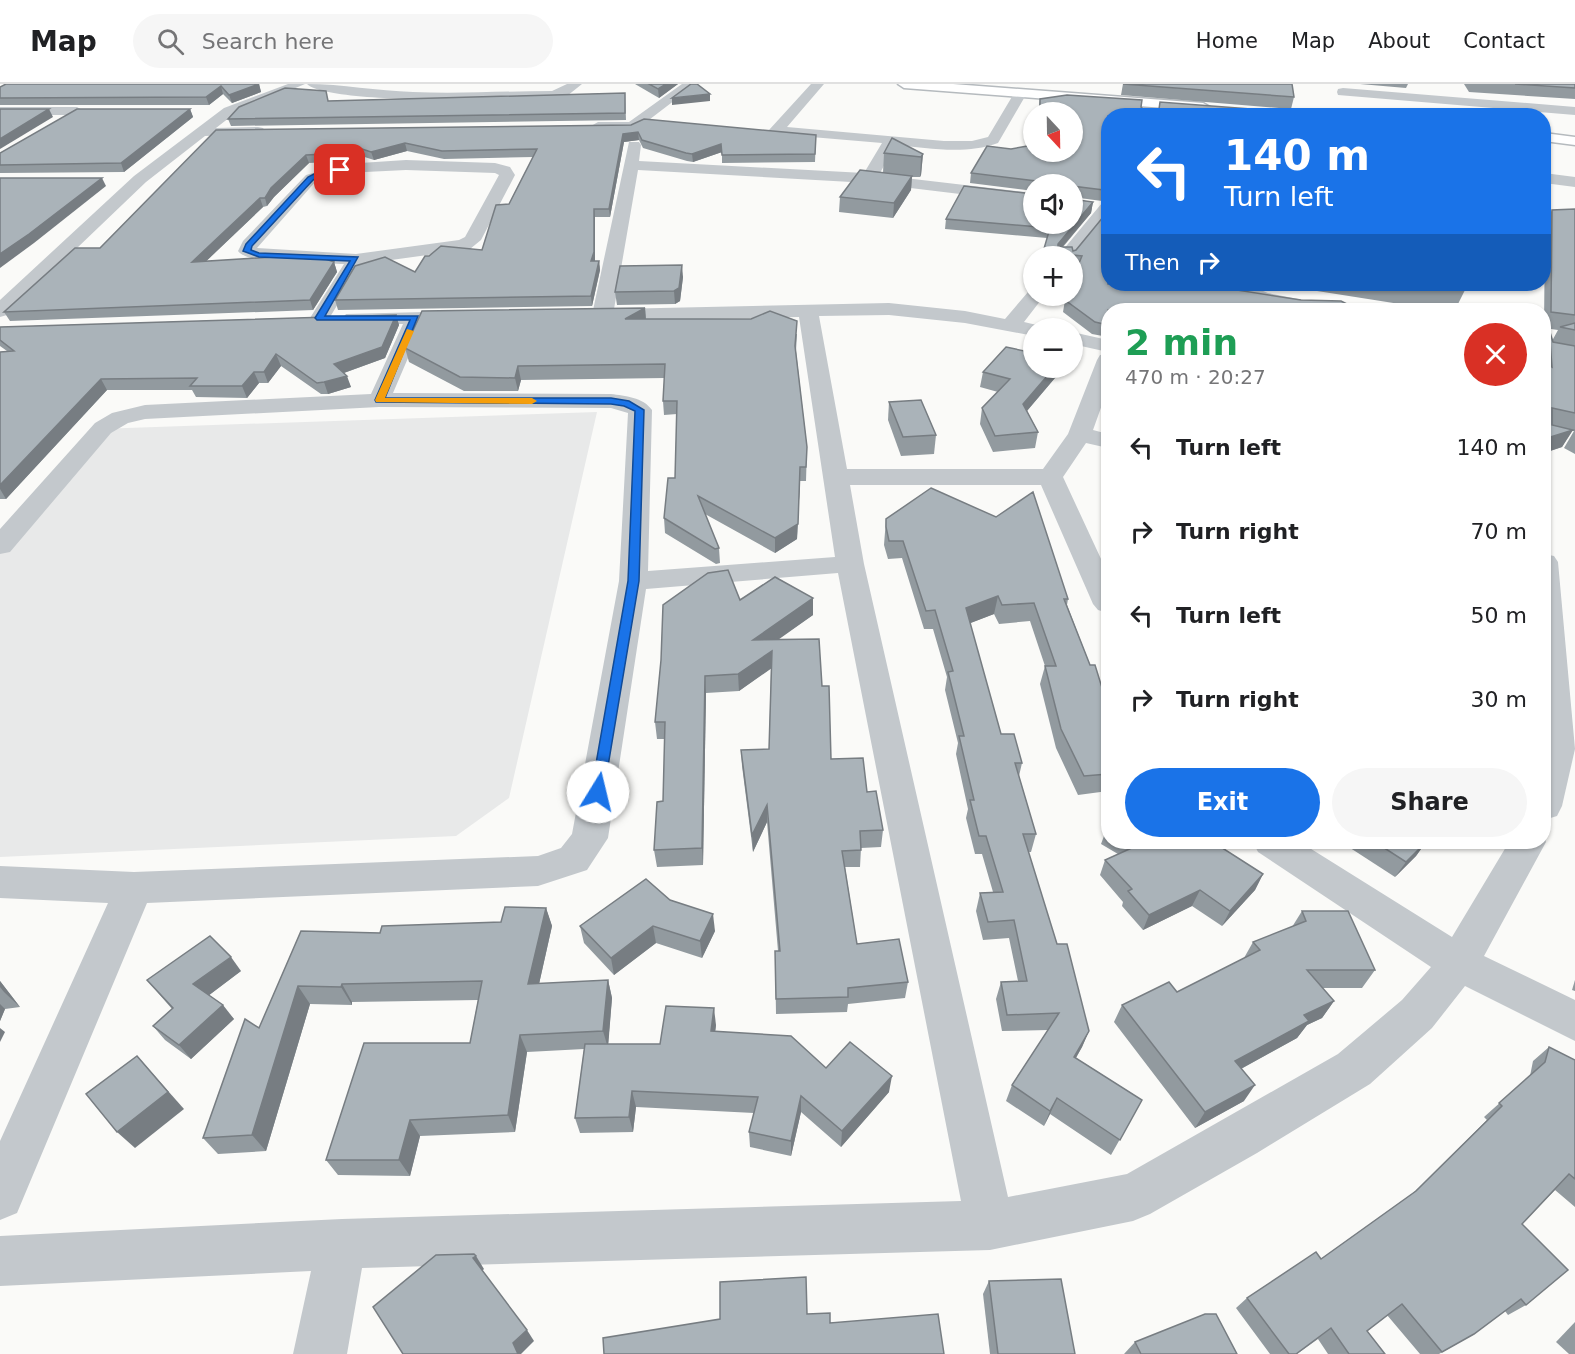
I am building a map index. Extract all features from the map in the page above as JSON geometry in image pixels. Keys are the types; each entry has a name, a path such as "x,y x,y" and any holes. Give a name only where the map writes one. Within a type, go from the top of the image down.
{"main road":[{"path":"904,84 1021,93 1141,108"},
{"path":"1551,138 1575,141"}],"street":[{"path":"0,310 140,179 229,111 299,84"},
{"path":"313,84 355,92 413,96 552,95 562,93 576,84"},
{"path":"581,126 632,126 690,84"},
{"path":"818,84 775,127 776,130 969,145 989,143 1021,93"},
{"path":"1349,108 1341,88 1544,108"},
{"path":"1551,109 1575,111"},
{"path":"0,111 82,111 57,123"},
{"path":"205,111 229,111"},
{"path":"603,315 608,273 632,165 635,132 632,126"},
{"path":"203,132 274,131"},
{"path":"869,178 891,140"},
{"path":"406,165 420,150"},
{"path":"406,165 505,170 507,176 472,240 464,245 356,259 259,255 247,251 249,245 311,178 321,173 406,165"},
{"path":"632,165 869,178 1023,197"},
{"path":"116,179 140,179"},
{"path":"1551,179 1575,182"},
{"path":"1084,205 1101,206"},
{"path":"1075,246 1101,214"},
{"path":"320,318 356,259"},
{"path":"1244,291 1292,303"},
{"path":"1010,326 1027,306"},
{"path":"580,315 911,310 1023,328"},
{"path":"808,311 850,564 990,1225"},
{"path":"296,319 486,316"},
{"path":"380,400 416,317"},
{"path":"1083,340 1101,344"},
{"path":"1050,477 1080,434 1101,378"},
{"path":"0,546 103,429 120,418 145,412 380,400 611,401 626,403 640,410 633,581 590,838 574,859 538,871 134,888 0,882"},
{"path":"1080,434 1101,439"},
{"path":"837,477 1050,477"},
{"path":"1050,477 1101,589"},
{"path":"633,581 850,564"},
{"path":"1551,656 1558,749 1551,778"},
{"path":"1282,849 1459,963 1575,1021"},
{"path":"0,1261 342,1244 990,1225 1133,1197 1354,1069 1417,1014 1459,963 1524,849"},
{"path":"0,1196 134,888"},
{"path":"320,1354 342,1244"}],"shaded area":[{"path":"597,412 509,798 456,836 0,857 0,550 98,429"}],"building":[{"path":"6,84 259,84 229,95 221,86 206,97 0,98 0,87"},
{"path":"649,84 666,84 658,89"},
{"path":"691,84 697,84 710,94 672,98"},
{"path":"1123,84 1292,84 1294,97"},
{"path":"1515,84 1575,84 1575,88"},
{"path":"285,88 326,91 328,101 625,93 625,113 228,119 239,107"},
{"path":"1067,95 1142,100 1142,108 1101,108 1101,190 1083,187 1083,174 1023,174 1023,179 971,173 987,146 1011,149 1023,147 1023,162 1083,162 1083,102 1040,102 1040,99"},
{"path":"1160,102 1238,108 1159,108"},
{"path":"0,109 49,109 0,139"},
{"path":"77,109 190,109 121,163 0,165 0,153"},
{"path":"644,119 816,135 815,154 722,155 721,144 692,154 642,140 638,132 623,134 609,209 594,209 594,252 591,261 599,261 591,296 335,300 355,266 385,257 415,272 425,256 429,256 441,246 482,250 496,205 509,204 537,149 442,151 405,143 371,152 350,145 345,153 306,155 271,188 265,198 260,198 192,262 289,256 320,257 334,262 310,300 4,312 75,248 100,248 216,130 631,125"},
{"path":"892,138 923,154 921,157 884,153"},
{"path":"860,170 912,176 894,203 840,197"},
{"path":"0,178 102,178 0,254"},
{"path":"964,186 1023,193 1023,226 946,219"},
{"path":"1083,201 1093,202 1083,214"},
{"path":"1575,209 1575,315 1551,312 1552,210"},
{"path":"1101,220 1101,291 1243,291 1301,300 1345,303 1101,303 1101,323 1095,322 1073,306 1083,306 1083,246 1079,246"},
{"path":"1048,234 1066,234 1058,246 1045,246"},
{"path":"682,265 679,288 674,291 615,292 620,266"},
{"path":"645,308 625,319 751,319 770,311 797,321 795,346 807,447 806,467 800,467 798,524 775,538 698,496 719,548 715,549 664,518 668,478 675,478 677,401 663,401 665,364 518,366 515,378 460,377 405,348 422,311"},
{"path":"396,315 382,347 334,364 347,376 324,382 317,383 276,354 264,372 254,372 242,386 190,386 197,378 101,379 0,485 0,352 14,351 0,340 0,327"},
{"path":"1575,323 1575,330 1560,327"},
{"path":"1551,336 1553,342 1575,346 1575,413 1552,408 1552,425 1573,430 1551,437 1551,366"},
{"path":"1006,347 1023,351 1023,378 1045,378 1023,404 1038,432 995,436 982,408 1010,379 983,372"},
{"path":"921,400 936,435 903,437 889,402"},
{"path":"931,488 996,517 1033,492 1068,599 1064,599 1090,665 1095,665 1101,684 1101,775 1084,776 1061,729 1045,666 1056,666 1034,603 1002,605 998,596 966,608 1001,734 1014,734 1022,763 1015,763 1036,834 1023,834 1057,944 1067,944 1089,1031 1074,1057 1142,1100 1120,1140 1057,1098 1050,1111 1012,1085 1059,1013 1007,1015 1001,982 1027,981 1014,920 988,922 980,893 1003,892 986,836 979,836 970,800 974,800 959,736 964,736 948,672 953,671 935,610 926,611 903,541 889,541 886,519"},
{"path":"728,570 740,600 775,577 813,598 753,640 819,639 822,686 829,686 831,759 863,758 867,792 876,791 883,830 860,831 861,850 842,851 857,944 899,939 908,982 848,988 848,997 776,999 775,951 780,951 767,805 752,835 741,750 769,749 772,651 738,674 705,676 702,848 654,850 657,802 663,801 665,722 655,722 663,605 708,573"},
{"path":"1129,849 1224,849 1263,874 1230,911 1200,890 1149,915 1128,891 1132,889 1105,860"},
{"path":"1386,849 1419,849 1406,862"},
{"path":"646,879 670,900 713,914 700,941 653,926 611,958 580,926"},
{"path":"505,907 546,908 528,984 608,980 603,1031 520,1035 508,1115 410,1120 399,1160 326,1160 364,1043 470,1043 482,981 342,984 341,987 298,986 252,1135 203,1138 245,1019 259,1028 301,931 380,933 382,926 501,922"},
{"path":"1302,911 1348,911 1375,970 1307,970 1334,1001 1304,1015 1309,1021 1235,1061 1255,1085 1205,1112 1122,1005 1169,982 1177,992 1260,950 1253,942 1306,921"},
{"path":"210,936 231,957 193,984 223,1005 179,1045 153,1026 173,1008 147,980"},
{"path":"666,1006 714,1008 711,1031 791,1036 826,1068 850,1042 892,1076 842,1131 801,1096 791,1141 749,1132 758,1097 632,1091 629,1117 575,1118 585,1044 660,1044"},
{"path":"1549,1047 1575,1060 1575,1179 1569,1174 1522,1224 1568,1270 1526,1305 1521,1299 1474,1334 1442,1352 1402,1304 1367,1331 1385,1354 1349,1354 1331,1328 1296,1354 1289,1354 1247,1298 1316,1252 1321,1259 1416,1191 1502,1106 1499,1103 1545,1062"},
{"path":"137,1056 168,1092 117,1132 86,1094"},
{"path":"474,1254 476,1256 473,1258 527,1330 513,1343 518,1354 403,1354 373,1307 436,1255"},
{"path":"806,1277 807,1314 830,1313 830,1323 938,1314 944,1354 604,1354 603,1338 720,1319 720,1282"},
{"path":"1061,1279 1075,1354 998,1354 989,1281"},
{"path":"1205,1314 1216,1314 1237,1354 1141,1354 1135,1342"}],"slow traffic":[{"path":"410,331 380,400 532,401"}],"route":[{"path":"340,170 321,173 311,178 249,245 247,251 259,255 356,259 320,318 416,317 380,400 611,401 626,403 640,410 633,581 598,792"}]}
